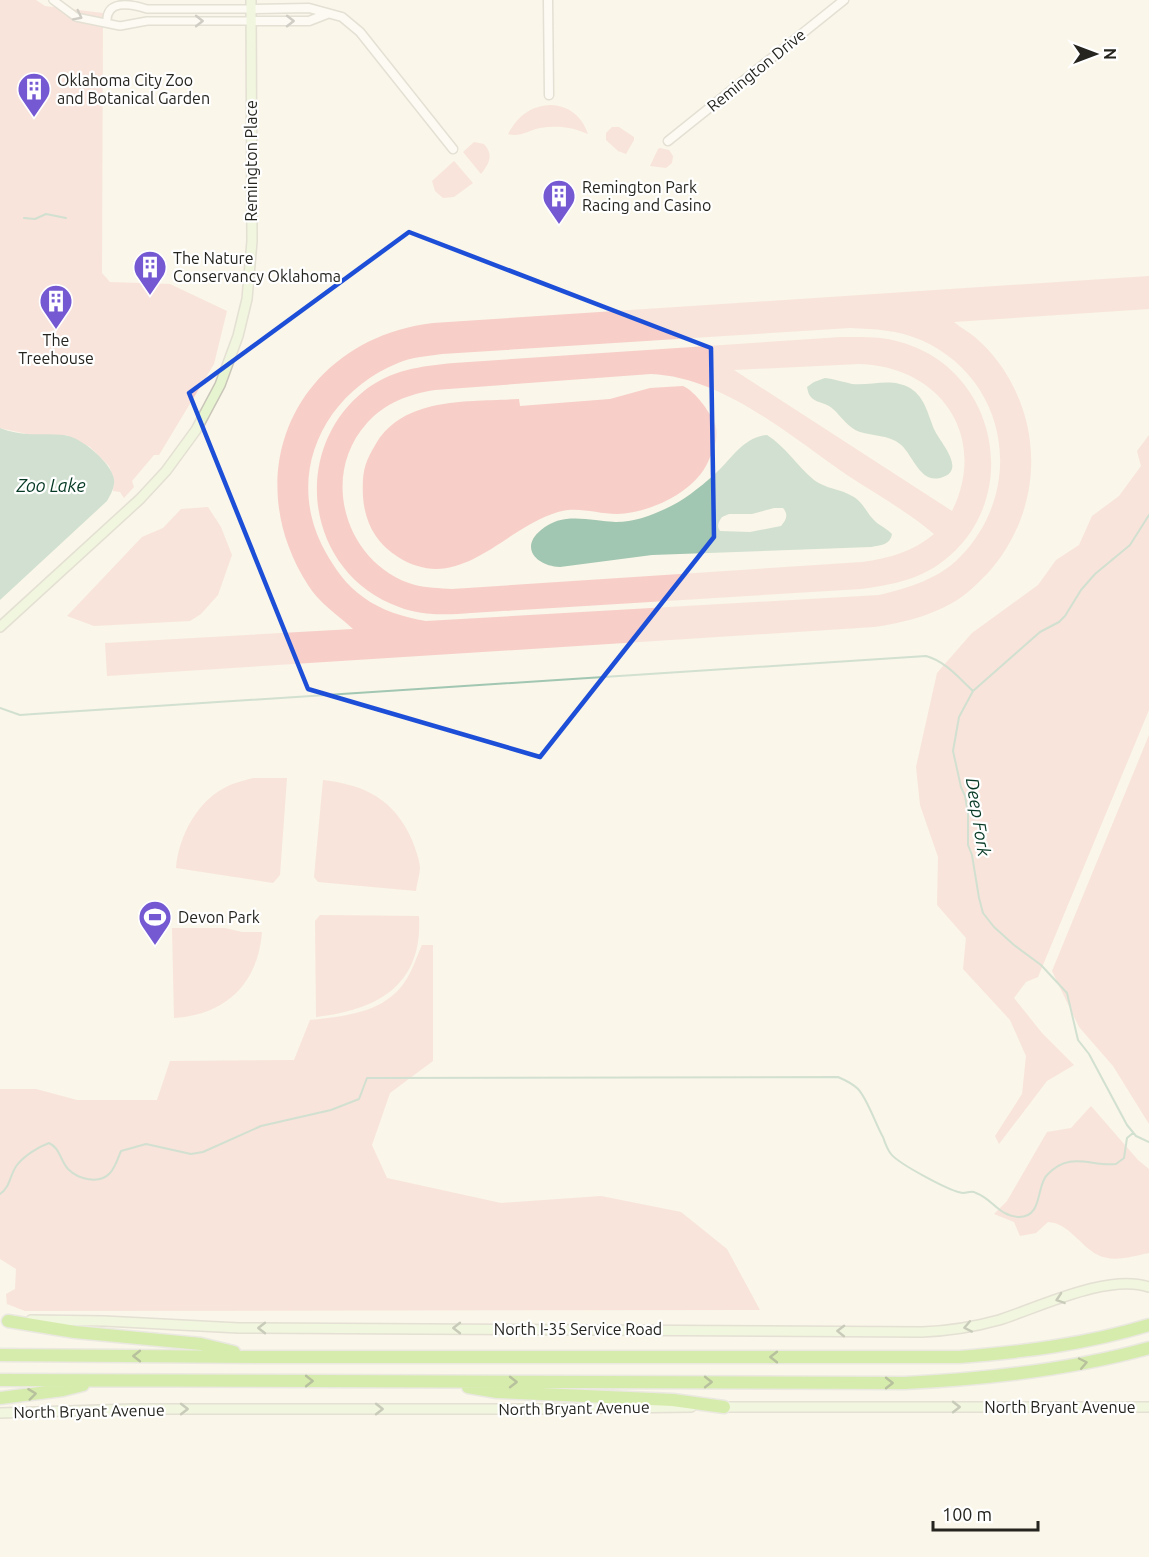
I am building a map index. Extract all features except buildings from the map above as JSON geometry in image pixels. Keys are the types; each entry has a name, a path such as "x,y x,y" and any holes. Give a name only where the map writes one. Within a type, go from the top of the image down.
{"highway":[{"path":"4,1321 75,1332 201,1344 259,1357"},
{"path":"0,1355 959,1357 1030,1351 1087,1341 1143,1327"},
{"path":"0,1380 926,1382 1026,1373 1146,1349"},
{"path":"0,1398 63,1390 99,1380"},
{"path":"434,1382 498,1392 662,1400 724,1407"}],"main road":[{"name":"Remington Place","path":"0,627 155,483 196,430 220,385 231,358 243,317 252,241 251,4"},
{"name":"North I-35 Service Road","path":"4,1321 104,1321 239,1328 922,1332 972,1327 1111,1284 1137,1284 1149,1287"},
{"name":"North Bryant Avenue","path":"0,1413 133,1409 1149,1407"}],"street":[{"path":"53,0 76,17 120,26 147,21 309,21 327,14"},
{"path":"548,0 549,95"},
{"name":"Remington Drive","path":"668,141 844,0"},
{"path":"107,23 109,7 114,4 134,5 147,9 251,4 309,8 342,17 354,26 453,149"}],"highlighted area":[{"path":"409,232 711,348 714,537 540,757 308,689 189,393"}],"shaded area":[{"path":"0,0 36,0 45,6 103,13 102,273 110,282 170,284 227,311 214,364 159,455 154,455 132,481 134,487 124,498 120,492 113,491 114,479 109,466 90,447 66,435 31,435 0,428"},
{"path":"551,105 564,107 574,113 588,134 570,128 552,127 520,134 508,134 525,113 537,107"},
{"path":"612,127 619,127 634,137 626,154 618,151 606,140 606,133"},
{"path":"474,142 484,144 490,156 481,174 463,152"},
{"path":"660,148 669,150 673,156 672,163 666,168 650,166"},
{"path":"454,161 473,183 454,197 443,198 435,191 432,181"},
{"path":"1149,276 1149,309 954,322 987,349 1014,388 1024,412 1029,436 1031,461 1029,486 1024,510 1015,533 1003,554 987,574 952,603 924,616 874,627 107,676 105,643 353,629 312,591 287,542 278,498 280,456 293,417 315,383 347,355 386,334 433,323","holes":["850,328 904,334 921,340 951,358 974,381 989,408 998,438 1000,469 994,500 981,530 952,565 912,586 879,595 426,621 385,610 357,592 346,582 333,564 313,523 308,495 310,467 318,441 331,417 349,395 371,377 403,361 442,354"]},
{"path":"841,337 893,340 934,357 960,379 978,407 989,439 991,473 984,506 968,536 942,562 923,573 883,586 453,614 408,610 368,591 344,568 327,540 318,510 317,477 324,446 340,416 364,391 395,374 454,363","holes":["859,364 888,368 913,377 934,392 950,410 960,432 964,457 962,483 952,511 734,370","651,374 678,378 704,386 755,411 934,534 900,553 862,562 452,589 415,585 391,575 372,559 357,540 347,517 343,493 344,468 352,445 367,423 390,405 407,397 435,390"]},
{"path":"683,386 697,397 715,424 717,434 715,443 708,462 692,483 681,492 656,505 630,513 617,514 580,510 558,512 538,520 481,555 461,564 441,569 420,567 398,557 378,539 369,524 364,506 363,481 369,456 389,427 405,416 441,404 519,399 520,406 610,399 650,388"},
{"path":"1149,435 1149,710 1038,977 1026,982 1014,998 1042,1033 1074,1065 1047,1081 999,1144 995,1136 1022,1094 1026,1056 1010,1020 963,969 966,938 937,905 938,857 920,805 916,767 937,673 972,633 1038,585 1056,560 1079,545 1092,516 1119,496 1141,466 1137,451"},
{"path":"208,507 221,527 232,555 218,595 201,614 190,621 94,626 67,616 142,537 163,528 181,509"},
{"path":"1149,735 1149,1124 1113,1066 1079,1027 1052,971"},
{"path":"253,778 287,778 280,875 273,883 176,868 186,831 192,819 208,799 233,784"},
{"path":"323,780 365,790 377,796 396,814 412,840 419,860 420,870 416,891 318,882 314,877"},
{"path":"320,915 419,916 418,940 413,960 404,977 392,990 376,1000 338,1014 316,1017 315,921"},
{"path":"172,928 225,928 242,932 262,932 254,967 236,993 209,1011 174,1018"},
{"path":"422,945 433,945 433,1061 390,1093 372,1145 387,1178 501,1203 601,1196 681,1212 727,1249 760,1310 25,1311 7,1304 6,1294 15,1289 16,1269 0,1259 0,1089 36,1089 77,1100 157,1100 170,1061 294,1060 310,1020 364,1011 387,1000 406,980"},
{"path":"1091,1106 1138,1160 1149,1169 1149,1253 1124,1258 1104,1257 1092,1251 1062,1226 1048,1222 1036,1233 1020,1236 1014,1222 994,1214 1007,1201 1047,1132 1071,1128"}],"water":[{"path":"825,378 852,384 889,382 910,388 923,402 935,431 950,455 952,468 949,473 935,479 928,477 896,441 856,430 831,407 813,399 807,387"},
{"name":"Zoo Lake","path":"0,428 24,434 64,435 79,440 107,465 112,472 114,482 107,501 0,600"},
{"path":"767,435 774,440 814,480 856,499 874,520 892,534 889,540 884,544 871,547 652,555 560,567 544,563 534,555 531,543 549,524 577,518 629,521 672,506 708,480 744,445","holes":["783,508 786,517 781,526 750,532 720,531 718,527 722,517 729,514 752,514"]}],"waterway":[{"path":"24,218 35,219 46,214 66,218"},
{"name":"Deep Fork","path":"1149,515 1130,545 1095,574 1081,590 1065,616 1059,622 1040,632 973,691 959,717 953,751 965,796 968,813 968,845 983,913 994,927 1041,965 1067,993 1078,1040 1089,1054 1127,1125 1136,1136 1149,1142"},
{"path":"0,708 20,715 926,656 946,666 973,691"},
{"path":"0,1194 6,1188 20,1162 49,1143 53,1145 65,1166 72,1173 83,1178 100,1179 112,1171 121,1151 146,1144 191,1154 203,1152 261,1126 331,1110 359,1099 367,1078 838,1077 853,1085 861,1093 887,1148 896,1159 937,1183 963,1193 974,1192 1006,1214 1019,1217 1027,1216 1036,1207 1041,1186 1047,1175 1056,1167 1072,1161 1116,1164 1124,1158 1127,1138 1133,1133"}],"place":[{"name":"Oklahoma City Zoo and Botanical Garden","path":"34,118"},
{"name":"Remington Park Racing and Casino","path":"559,225"},
{"name":"The Nature Conservancy Oklahoma","path":"150,296"},
{"name":"The Treehouse","path":"56,330"},
{"name":"Devon Park","path":"155,946"}]}
